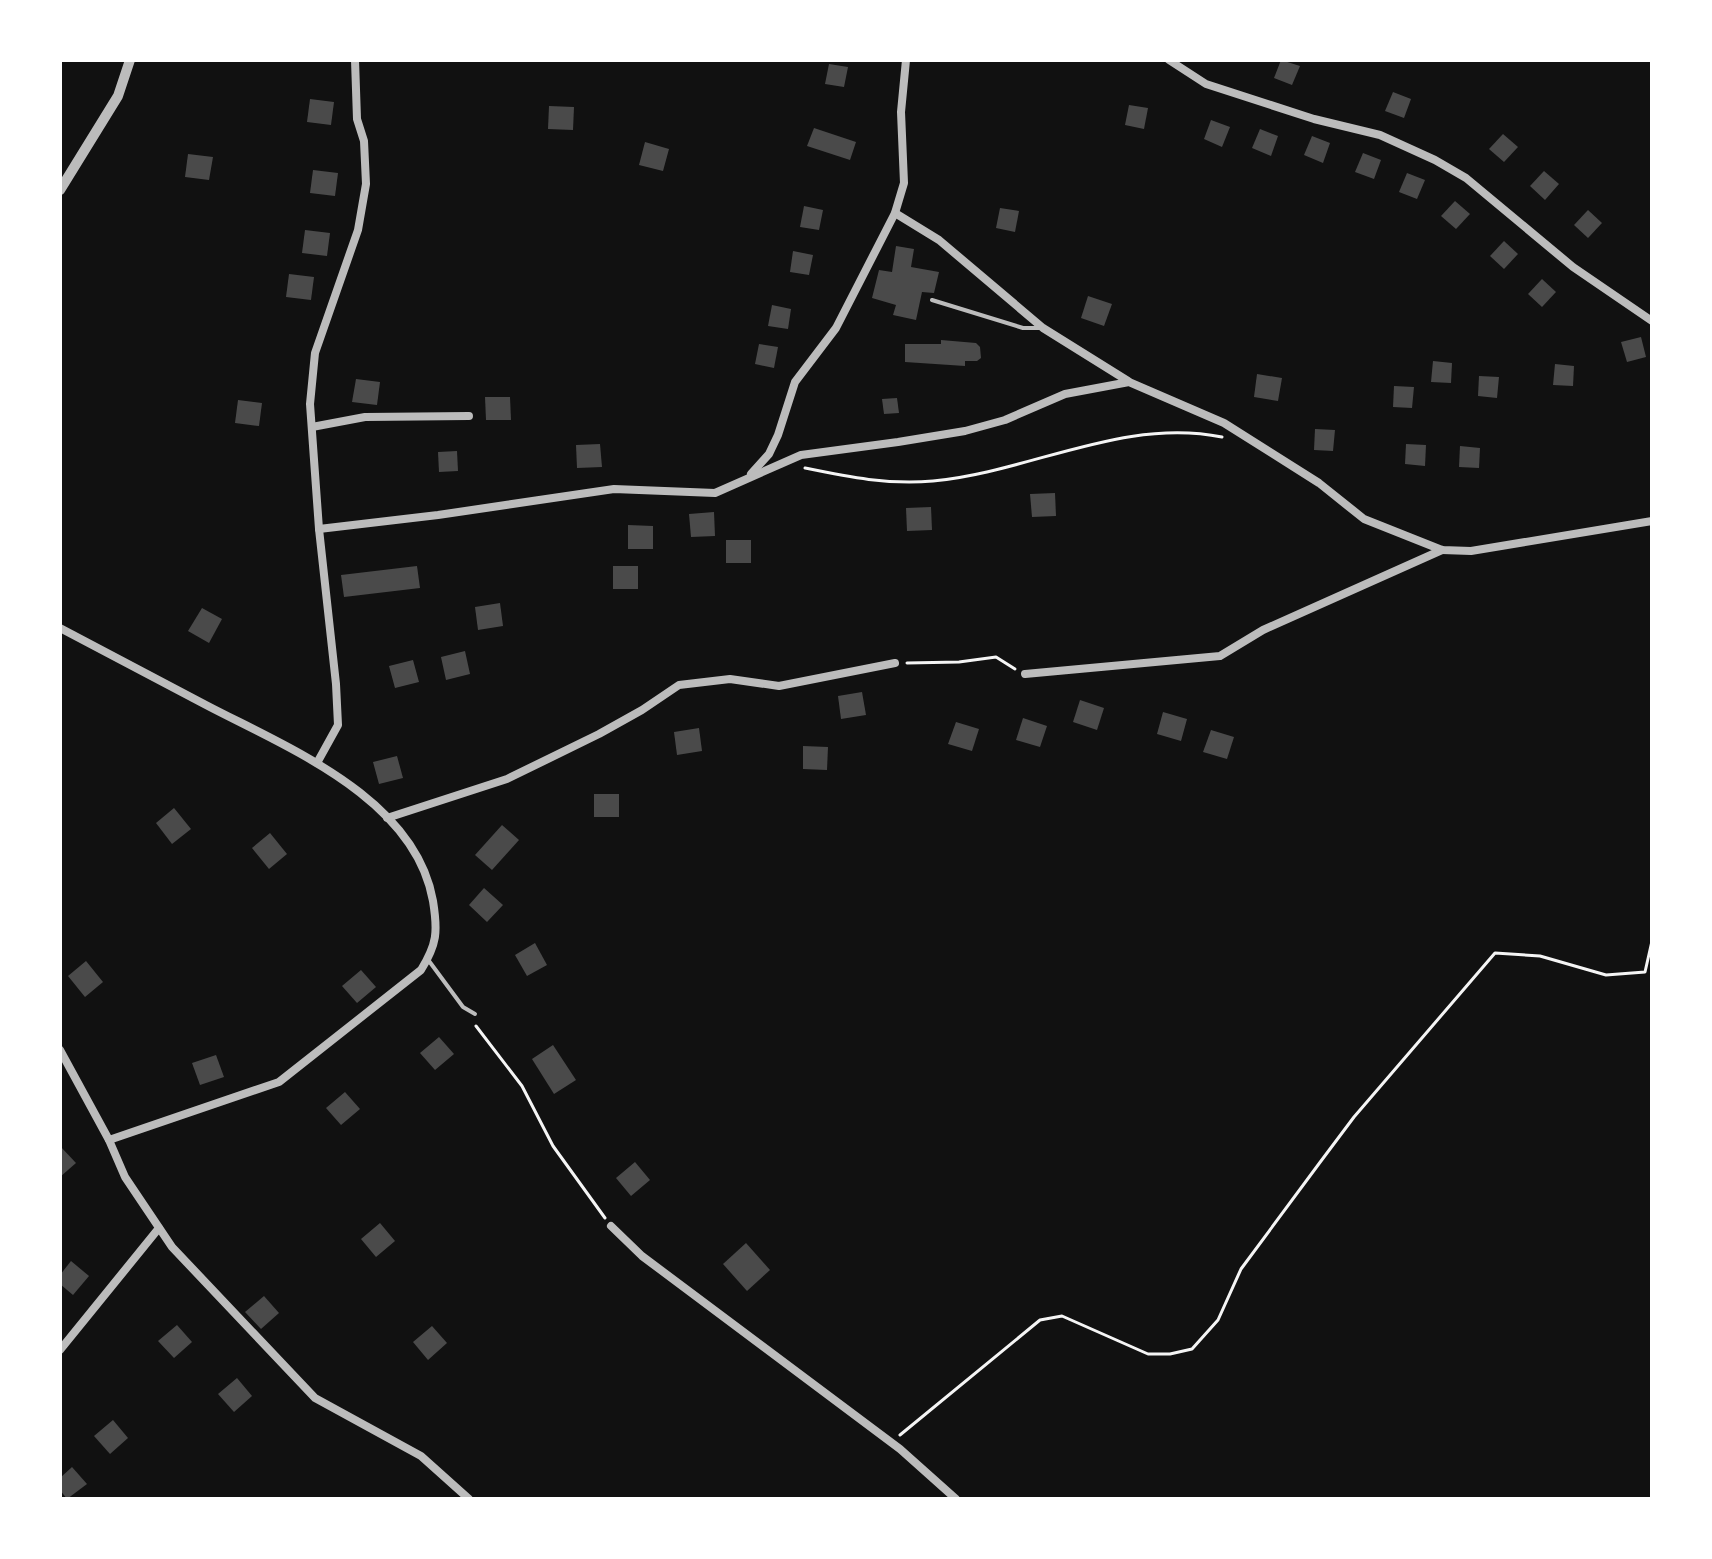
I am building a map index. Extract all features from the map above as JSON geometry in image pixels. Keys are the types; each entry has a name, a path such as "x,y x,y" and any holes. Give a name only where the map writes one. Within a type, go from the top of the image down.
{"street":[{"path":"60,190 118,96 130,60"},
{"path":"317,763 338,725 310,404 315,353 358,230 366,184 364,141 357,119 355,60"},
{"path":"750,476 769,454 795,382 836,328 895,213 904,183 901,112 906,60"},
{"path":"1169,60 1206,84 1314,119 1380,135 1435,160 1466,178 1573,267 1652,321"},
{"path":"895,213 939,240 1043,328 1129,382 1224,423 1319,483 1364,519 1442,550 1471,551 1652,521"},
{"path":"319,529 614,489 715,493 801,455 965,431 1005,420 1065,394 1129,382"},
{"path":"312,427 365,417 469,416"},
{"path":"1025,674 1220,656 1263,630 1442,550"},
{"path":"60,628 317,763 359,791 397,827 418,859 431,888 436,920 435,946 421,970 279,1082 109,1140"},
{"path":"387,818 507,779 599,734 679,685 730,679 779,686 895,663"},
{"path":"60,1050 109,1140 125,1177 191,1269 315,1398 421,1456 469,1499"},
{"path":"611,1226 642,1256 891,1442 956,1499"},
{"path":"60,1350 159,1228"}],"lane":[{"path":"932,300 1023,328 1043,328"},
{"path":"427,959 463,1007 475,1014"}],"path":[{"path":"792,469 805,468 861,481 933,481 1098,442 1173,432 1223,438"},
{"path":"895,663 959,662 996,657 1025,674"},
{"path":"891,1442 1040,1320 1062,1316 1148,1354 1170,1354 1192,1349 1218,1320 1241,1269 1338,1139 1495,953 1540,956 1606,975 1645,972 1652,941"},
{"path":"475,1014 477,1027 522,1086 553,1146 611,1226"}],"building":[{"path":"1281,60 1300,66 1292,85 1274,78"},
{"path":"829,64 848,67 844,87 825,84"},
{"path":"1393,92 1411,99 1404,118 1385,111"},
{"path":"310,99 334,102 331,125 307,122"},
{"path":"1129,105 1148,108 1144,129 1125,125"},
{"path":"549,106 574,107 573,130 548,129"},
{"path":"1211,120 1230,127 1222,147 1204,139"},
{"path":"814,128 856,142 850,160 807,146"},
{"path":"1260,129 1278,136 1271,156 1252,148"},
{"path":"1503,134 1518,147 1504,162 1489,149"},
{"path":"1312,136 1330,143 1323,163 1304,155"},
{"path":"645,142 669,149 663,171 639,165"},
{"path":"1363,153 1381,160 1374,179 1355,172"},
{"path":"188,154 213,157 209,180 185,177"},
{"path":"313,170 338,173 335,196 310,193"},
{"path":"1544,171 1559,184 1545,200 1530,186"},
{"path":"1407,173 1425,180 1417,199 1399,192"},
{"path":"1455,201 1470,214 1456,229 1441,216"},
{"path":"804,206 823,210 819,230 800,227"},
{"path":"1000,208 1019,211 1015,232 996,228"},
{"path":"1588,210 1602,223 1588,238 1574,225"},
{"path":"305,230 330,233 327,256 302,253"},
{"path":"1504,241 1518,254 1504,269 1490,256"},
{"path":"896,246 914,249 911,267 939,272 934,293 922,292 916,320 893,315 896,305 872,298 879,270 892,272"},
{"path":"793,251 813,255 809,275 790,272"},
{"path":"289,274 314,277 311,300 286,297"},
{"path":"1542,279 1556,292 1542,307 1528,294"},
{"path":"1088,296 1112,304 1104,326 1081,318"},
{"path":"772,305 791,309 788,329 768,326"},
{"path":"1641,337 1646,357 1627,362 1621,342"},
{"path":"941,340 976,343 980,347 981,358 965,361 965,366 905,362 905,344 941,344"},
{"path":"759,344 778,347 774,368 755,364"},
{"path":"1433,361 1452,363 1451,383 1431,382"},
{"path":"1555,364 1574,366 1573,386 1553,385"},
{"path":"1257,374 1282,378 1278,401 1254,397"},
{"path":"1479,376 1499,377 1497,398 1478,396"},
{"path":"356,379 380,382 377,405 352,402"},
{"path":"1394,386 1414,387 1412,408 1393,407"},
{"path":"485,397 510,397 511,420 486,420"},
{"path":"897,398 899,413 884,414 882,399"},
{"path":"238,400 262,403 259,426 235,423"},
{"path":"1315,429 1335,430 1333,451 1314,450"},
{"path":"600,444 602,467 577,468 576,445"},
{"path":"1406,444 1426,445 1425,466 1405,464"},
{"path":"1460,446 1480,448 1479,468 1459,467"},
{"path":"457,451 458,471 439,472 438,452"},
{"path":"1055,493 1056,516 1032,517 1030,494"},
{"path":"931,507 932,530 907,531 906,508"},
{"path":"714,512 715,536 691,537 689,514"},
{"path":"628,525 653,526 653,549 628,549"},
{"path":"726,540 751,540 751,563 726,563"},
{"path":"417,566 420,588 344,597 341,575"},
{"path":"613,566 638,566 638,589 613,589"},
{"path":"500,603 503,626 478,630 475,607"},
{"path":"202,608 222,619 209,643 188,631"},
{"path":"465,651 470,674 446,680 441,657"},
{"path":"413,660 419,682 395,688 389,666"},
{"path":"862,692 866,715 841,719 838,696"},
{"path":"1080,700 1104,708 1097,730 1073,722"},
{"path":"1163,712 1187,719 1181,741 1157,734"},
{"path":"1023,718 1047,726 1040,747 1016,740"},
{"path":"956,722 979,729 972,751 948,744"},
{"path":"699,728 702,751 677,755 674,732"},
{"path":"1211,730 1234,737 1227,759 1203,752"},
{"path":"803,746 828,747 827,770 803,769"},
{"path":"397,756 403,778 379,784 373,762"},
{"path":"594,794 619,794 619,817 594,817"},
{"path":"174,808 191,829 172,844 156,823"},
{"path":"502,825 519,840 492,870 475,855"},
{"path":"270,833 287,854 269,869 252,848"},
{"path":"484,888 503,905 487,922 469,905"},
{"path":"535,943 547,965 527,976 515,955"},
{"path":"86,961 103,982 85,997 68,976"},
{"path":"361,970 376,987 357,1003 342,986"},
{"path":"439,1037 454,1054 435,1070 420,1053"},
{"path":"553,1045 576,1080 554,1094 532,1059"},
{"path":"216,1055 224,1077 200,1085 192,1063"},
{"path":"345,1092 360,1109 341,1125 326,1108"},
{"path":"60,1146 76,1163 60,1177"},
{"path":"635,1162 650,1180 631,1196 616,1178"},
{"path":"380,1223 395,1241 376,1257 361,1239"},
{"path":"746,1243 770,1270 747,1291 723,1264"},
{"path":"71,1261 89,1276 73,1295 60,1284 60,1275"},
{"path":"264,1296 279,1313 261,1329 245,1312"},
{"path":"177,1325 192,1342 174,1358 158,1341"},
{"path":"432,1326 447,1343 428,1360 413,1342"},
{"path":"237,1378 252,1396 234,1412 218,1394"},
{"path":"113,1420 128,1438 110,1454 94,1436"},
{"path":"72,1467 87,1484 67,1499 60,1490 60,1478"}]}
